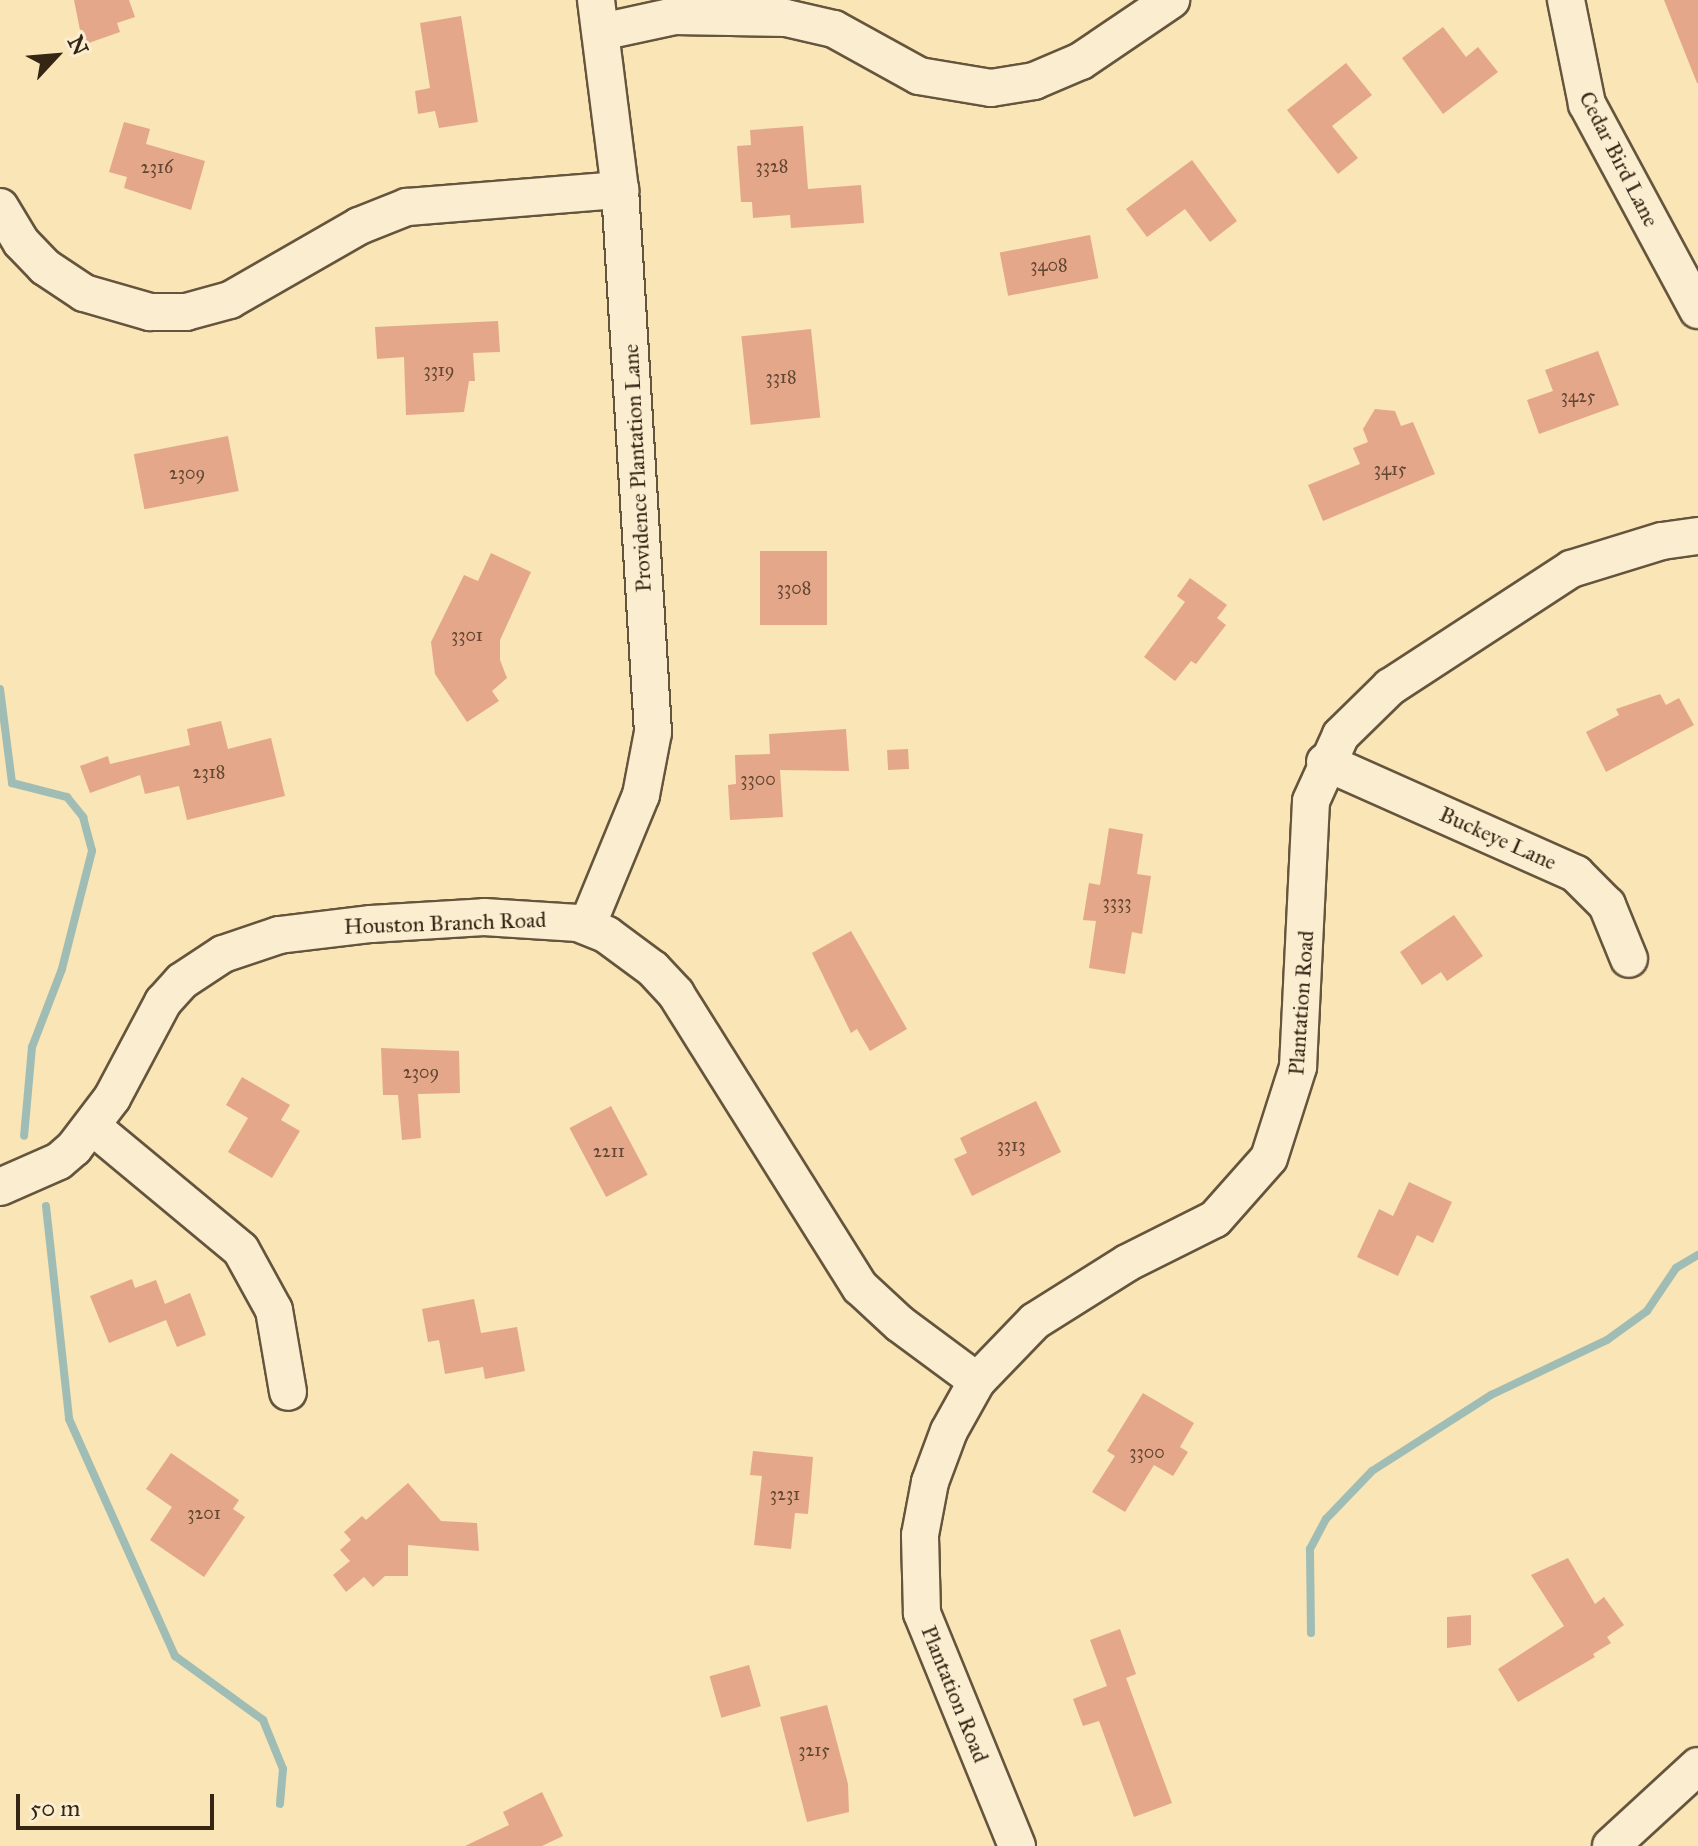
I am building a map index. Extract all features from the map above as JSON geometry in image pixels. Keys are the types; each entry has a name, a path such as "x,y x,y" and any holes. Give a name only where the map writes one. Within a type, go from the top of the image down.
{"street":[{"path":"599,16 786,18 834,29 919,76 991,88 1034,81 1081,61 1171,0"},
{"name":"Cedar Bird Lane","path":"1566,0 1587,104 1698,310"},
{"name":"Providence Plantation Lane","path":"587,926 641,795 653,732 620,190 599,16"},
{"path":"0,207 21,242 45,267 84,293 150,312 186,312 230,300 359,226 407,207 620,190"},
{"name":"Plantation Road","path":"1017,1846 942,1669 922,1613 919,1581 930,1482 949,1431 977,1381 1062,1301 1215,1219 1269,1158 1298,1067 1306,979 1308,822 1325,762 1341,735 1390,687 1571,569 1662,541 1698,536"},
{"name":"Buckeye Lane","path":"1325,762 1576,874 1607,905 1629,959"},
{"name":"Houston Branch Road","path":"0,1187 59,1161 93,1127 163,1002 201,966 247,944 312,930 484,917 551,917 587,926 632,950 676,994 860,1287 900,1324 977,1381"},
{"path":"93,1127 223,1232 248,1259 274,1310 288,1392"},
{"path":"1611,1846 1698,1766"}],"building":[{"path":"74,0 129,0 135,17 117,23 120,32 83,45"},
{"path":"1664,0 1698,0 1698,83 1697,83"},
{"path":"461,16 478,122 439,128 435,111 418,114 415,91 430,88 420,23"},
{"path":"1443,27 1466,57 1478,47 1498,72 1443,114 1402,58"},
{"path":"1346,63 1372,95 1332,126 1358,158 1338,174 1287,110"},
{"path":"124,122 150,129 146,144 205,161 191,210 124,188 127,177 109,172"},
{"path":"803,126 808,189 861,185 864,223 791,228 790,215 753,218 752,202 741,202 737,146 751,145 750,130"},
{"path":"1192,160 1237,221 1210,242 1185,209 1147,237 1126,209"},
{"path":"1090,235 1098,278 1008,296 1000,253"},
{"path":"498,321 500,352 473,353 475,381 469,381 464,412 406,415 404,357 377,359 375,327"},
{"path":"811,329 820,418 751,425 741,336"},
{"path":"1598,351 1619,405 1539,434 1527,400 1553,391 1545,370"},
{"path":"1375,409 1395,411 1401,426 1413,422 1435,474 1323,521 1308,485 1360,464 1353,448 1368,442 1363,429"},
{"path":"228,436 239,491 144,509 134,454"},
{"path":"760,551 827,551 827,625 760,625"},
{"path":"491,553 531,572 500,640 500,660 507,678 492,691 499,701 467,722 435,674 431,642 464,575 478,581"},
{"path":"1190,578 1227,605 1217,618 1226,625 1196,664 1191,661 1175,681 1144,657 1185,602 1177,596"},
{"path":"1660,694 1666,705 1679,698 1694,725 1606,772 1586,732 1619,715 1616,709"},
{"path":"221,721 228,749 271,738 285,796 187,820 179,786 145,794 140,775 90,793 80,766 108,756 110,764 190,745 187,729"},
{"path":"846,729 849,771 780,770 783,817 730,820 728,785 736,784 735,755 770,754 769,734"},
{"path":"908,749 909,769 888,770 887,750"},
{"path":"1109,828 1143,834 1137,874 1151,876 1142,934 1132,932 1125,974 1089,968 1096,921 1083,920 1089,883 1100,885"},
{"path":"1454,915 1483,956 1447,981 1441,972 1422,985 1400,952"},
{"path":"851,931 907,1029 870,1051 857,1029 851,1033 812,953"},
{"path":"381,1048 459,1051 460,1093 418,1094 421,1138 402,1140 398,1095 383,1095"},
{"path":"242,1077 290,1105 281,1120 300,1131 272,1178 228,1152 248,1118 226,1105"},
{"path":"1036,1101 1061,1152 972,1196 954,1159 967,1153 960,1138"},
{"path":"611,1106 648,1175 606,1197 570,1128"},
{"path":"1409,1182 1452,1202 1433,1243 1417,1235 1398,1276 1357,1257 1379,1209 1393,1216"},
{"path":"132,1279 135,1288 156,1280 165,1304 190,1293 206,1335 177,1347 166,1320 109,1343 90,1296"},
{"path":"474,1299 481,1333 517,1327 525,1371 485,1379 483,1367 445,1374 439,1340 428,1342 422,1309"},
{"path":"1143,1393 1194,1423 1180,1447 1188,1452 1173,1476 1154,1465 1125,1512 1092,1492 1115,1456 1107,1451"},
{"path":"753,1451 813,1457 808,1514 795,1513 791,1549 754,1545 762,1476 750,1475"},
{"path":"171,1453 239,1500 233,1509 245,1517 204,1577 150,1540 172,1507 146,1489"},
{"path":"408,1483 441,1521 477,1523 479,1551 408,1545 408,1576 385,1576 373,1587 364,1577 346,1592 333,1575 350,1561 340,1550 351,1540 344,1532 362,1516 366,1520"},
{"path":"1568,1558 1595,1604 1604,1597 1624,1625 1607,1637 1611,1643 1593,1654 1595,1657 1518,1702 1498,1669 1564,1626 1531,1575"},
{"path":"1471,1615 1471,1645 1447,1648 1447,1617"},
{"path":"1120,1629 1136,1674 1126,1678 1172,1803 1134,1817 1099,1721 1083,1726 1073,1699 1107,1686 1090,1640"},
{"path":"749,1665 761,1706 721,1718 710,1676"},
{"path":"827,1705 848,1784 849,1812 807,1822 780,1717"},
{"path":"542,1792 563,1836 542,1846 465,1846 509,1825 503,1812"}],"waterway":[{"path":"0,689 12,783 67,797 83,817 92,851 62,969 32,1047 24,1136"},
{"path":"46,1206 69,1419 175,1656 263,1720 283,1769 280,1804"},
{"path":"1311,1633 1310,1549 1326,1519 1372,1471 1491,1395 1607,1340 1647,1311 1676,1268 1698,1255"}]}
